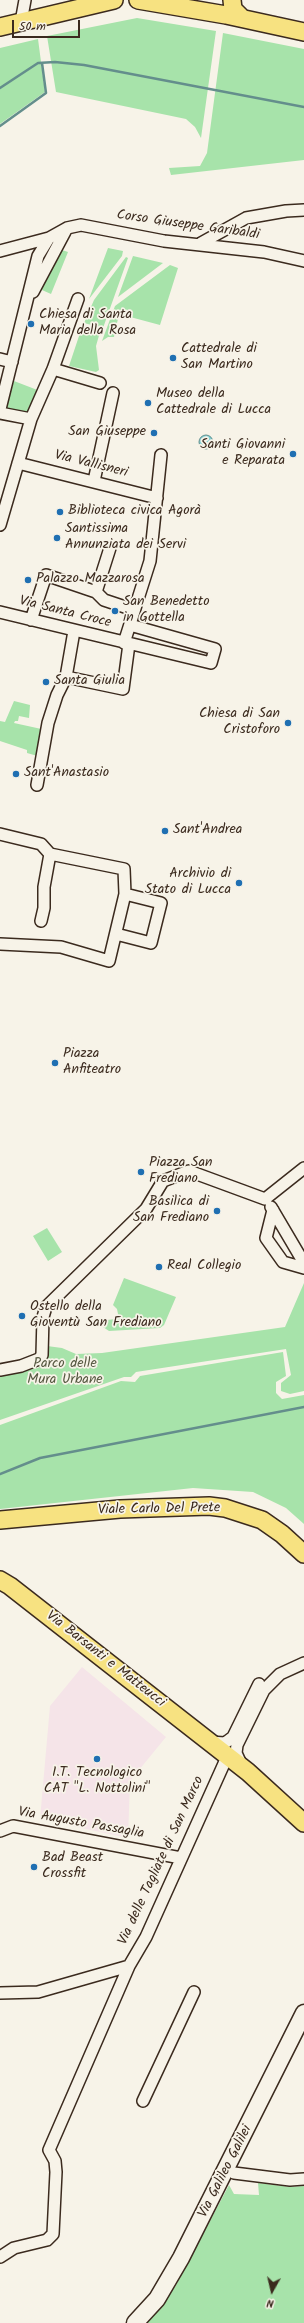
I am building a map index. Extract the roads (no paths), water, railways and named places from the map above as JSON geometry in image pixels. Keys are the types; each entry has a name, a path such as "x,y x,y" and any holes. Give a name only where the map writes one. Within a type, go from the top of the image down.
{"main road":[{"path":"0,27 110,0"},
{"path":"138,0 231,8"},
{"path":"186,0 215,6 221,4 304,32"},
{"name":"Viale Carlo Del Prete","path":"0,1520 120,1508 209,1506 225,1508 262,1520 282,1534 304,1554"},
{"name":"Via Barsanti e Matteucci","path":"0,1580 10,1586 248,1772 304,1823"},
{"name":"Via Galileo Galilei","path":"135,2323 157,2299 171,2278 220,2184 232,2169 304,2013"}],"street":[{"path":"21,22 25,0"},
{"path":"201,243 246,218 286,211 304,210"},
{"name":"Corso Giuseppe Garibaldi","path":"67,228 81,225 164,241 201,243 264,252 304,261"},
{"path":"0,251 49,238 67,228"},
{"path":"27,302 67,228"},
{"path":"0,409 38,256 49,238"},
{"path":"0,525 31,419 53,369 78,299"},
{"path":"0,359 12,362"},
{"path":"53,369 100,382"},
{"path":"94,481 113,393"},
{"path":"0,413 31,419"},
{"path":"66,677 123,689 126,643 134,610 150,561 161,455"},
{"name":"Via Vallisneri","path":"18,463 157,498"},
{"path":"96,592 110,548"},
{"path":"31,620 46,575 96,592 104,600 134,610"},
{"name":"Via Santa Croce","path":"0,612 211,664 215,649 130,625"},
{"path":"37,785 48,723 57,695 66,677 74,631"},
{"path":"0,834 41,844 50,854 124,869 125,894 109,961 61,947 0,944"},
{"path":"41,921 44,908 44,887 50,854"},
{"path":"116,934 150,943 161,903 125,894"},
{"path":"265,1199 304,1168"},
{"path":"0,1370 21,1366 39,1359 42,1355 43,1317 46,1307 146,1209 163,1181 189,1171 265,1199 304,1263"},
{"path":"273,1210 266,1238 283,1262 304,1268"},
{"path":"209,1742 225,1743 233,1737 253,1694 265,1677 285,1663 304,1656"},
{"name":"Via Barsanti e Matteucci","path":"248,1772 237,1757 236,1750 261,1696 275,1678 287,1670 304,1663"},
{"name":"Via delle Tagliate di San Marco","path":"0,1993 38,1992 129,1966 146,1937 227,1757"},
{"name":"Via Augusto Passaglia","path":"0,1831 13,1826 181,1858"},
{"path":"0,2257 14,2248 47,2240 53,2234 56,2172 54,2161 49,2150 129,1966"},
{"path":"143,2101 194,1992"},
{"path":"232,2169 290,2180 304,2179"}],"water":[{"path":"203,435 209,435 213,439 213,445 209,449 203,449 199,445 199,439"}],"waterway":[{"path":"0,88 38,63 55,62 84,65 304,107"},
{"path":"0,126 46,93 42,63"},
{"path":"0,1474 40,1458 304,1407"}],"place":[{"name":"Chiesa di Santa Maria della Rosa","path":"31,324"},
{"name":"Cattedrale di San Martino","path":"173,358"},
{"name":"Museo della Cattedrale di Lucca","path":"148,403"},
{"name":"San Giuseppe","path":"154,433"},
{"name":"Santi Giovanni e Reparata","path":"293,454"},
{"name":"Biblioteca civica Agorà","path":"60,512"},
{"name":"Santissima Annunziata dei Servi","path":"57,538"},
{"name":"Palazzo Mazzarosa","path":"28,580"},
{"name":"San Benedetto in Gottella","path":"115,611"},
{"name":"Santa Giulia","path":"46,682"},
{"name":"Chiesa di San Cristoforo","path":"288,723"},
{"name":"Sant'Anastasio","path":"16,774"},
{"name":"Sant'Andrea","path":"165,831"},
{"name":"Archivio di Stato di Lucca","path":"239,883"},
{"name":"Piazza Anfiteatro","path":"55,1063"},
{"name":"Piazza San Frediano","path":"141,1172"},
{"name":"Basilica di San Frediano","path":"217,1211"},
{"name":"Real Collegio","path":"159,1267"},
{"name":"Ostello della Gioventù San Frediano","path":"22,1316"},
{"name":"I.T. Tecnologico CAT \"L. Nottolini\"","path":"97,1759"},
{"name":"Bad Beast Crossfit","path":"34,1867"}],"park label":[{"name":"Parco delle Mura Urbane","path":"65,1374"}]}
